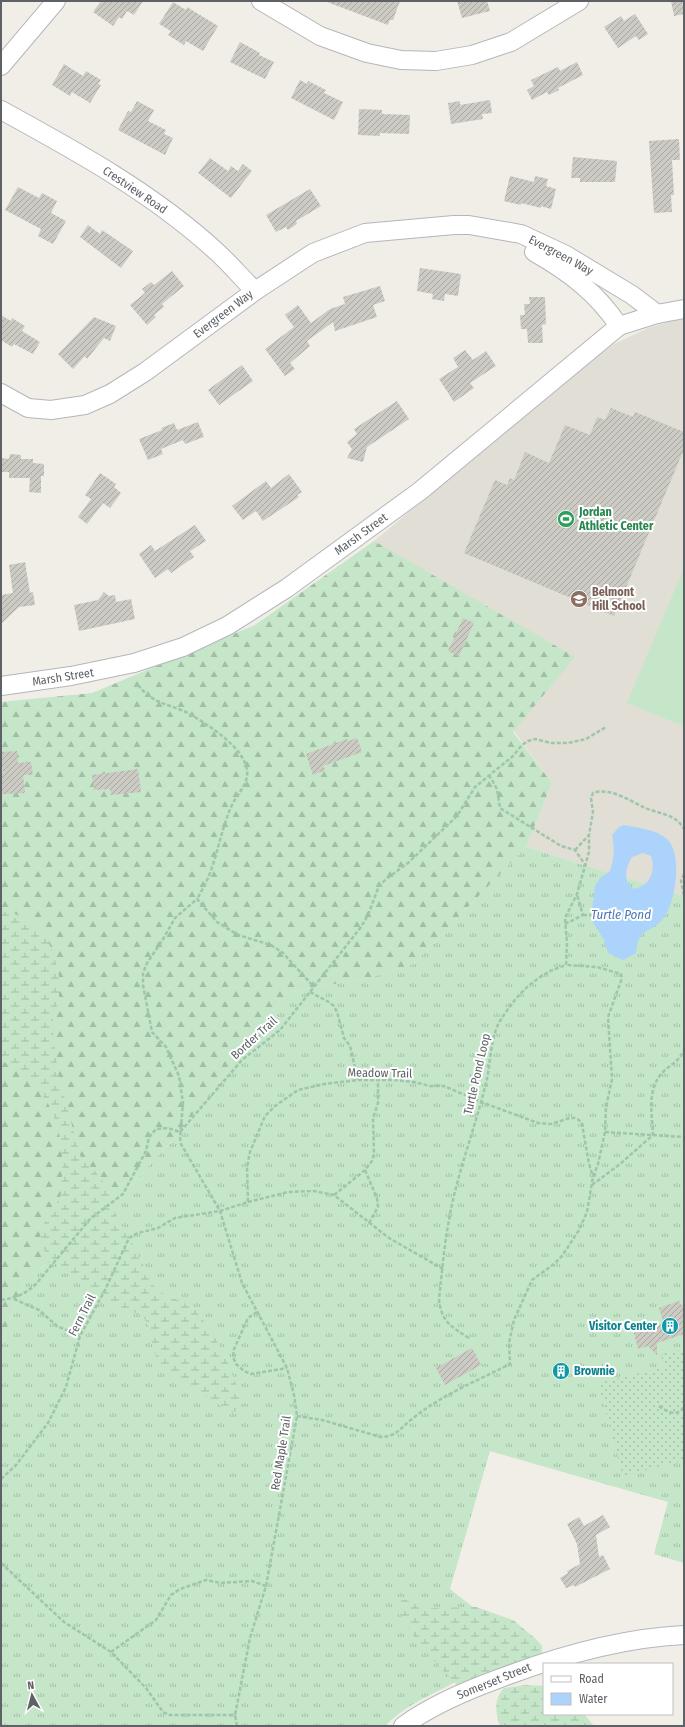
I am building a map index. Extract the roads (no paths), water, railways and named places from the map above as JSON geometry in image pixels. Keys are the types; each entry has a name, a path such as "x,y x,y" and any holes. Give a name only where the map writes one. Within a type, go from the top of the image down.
{"street":[{"path":"1,66 56,1"},
{"path":"262,1 320,36 367,53 401,60 436,61 472,56 511,42 579,1"},
{"name":"Crestview Road","path":"1,110 77,152 133,187 171,214 217,252 255,291"},
{"name":"Evergreen Way","path":"454,225 480,236 531,250 556,264 573,276 600,302 619,326"},
{"name":"Evergreen Way","path":"1,394 28,408 51,410 85,405 110,394 145,372 255,291 313,253 365,233 469,225 521,234 566,255 632,295 657,314"},
{"name":"Marsh Street","path":"1,686 71,676 134,663 183,647 227,626 287,588 420,491 619,326 657,314 684,309"},
{"name":"Somerset Street","path":"404,1726 415,1718 462,1693 538,1664 606,1645 654,1636 684,1635"}],"water":[{"name":"Turtle Pond","path":"624,825 640,828 663,836 672,846 675,855 676,867 674,891 667,913 657,925 644,932 637,944 636,953 623,960 608,953 604,940 591,919 595,886 600,878 610,871 614,853 612,835 619,827","holes":["643,853 651,856 653,867 648,881 644,885 634,889 630,886 626,874 632,857"]}],"place":[{"name":"Jordan Athletic Center","path":"566,519"},
{"name":"Belmont Hill School","path":"579,599"},
{"name":"Visitor Center","path":"670,1326"},
{"name":"Brownie","path":"561,1371"}]}
